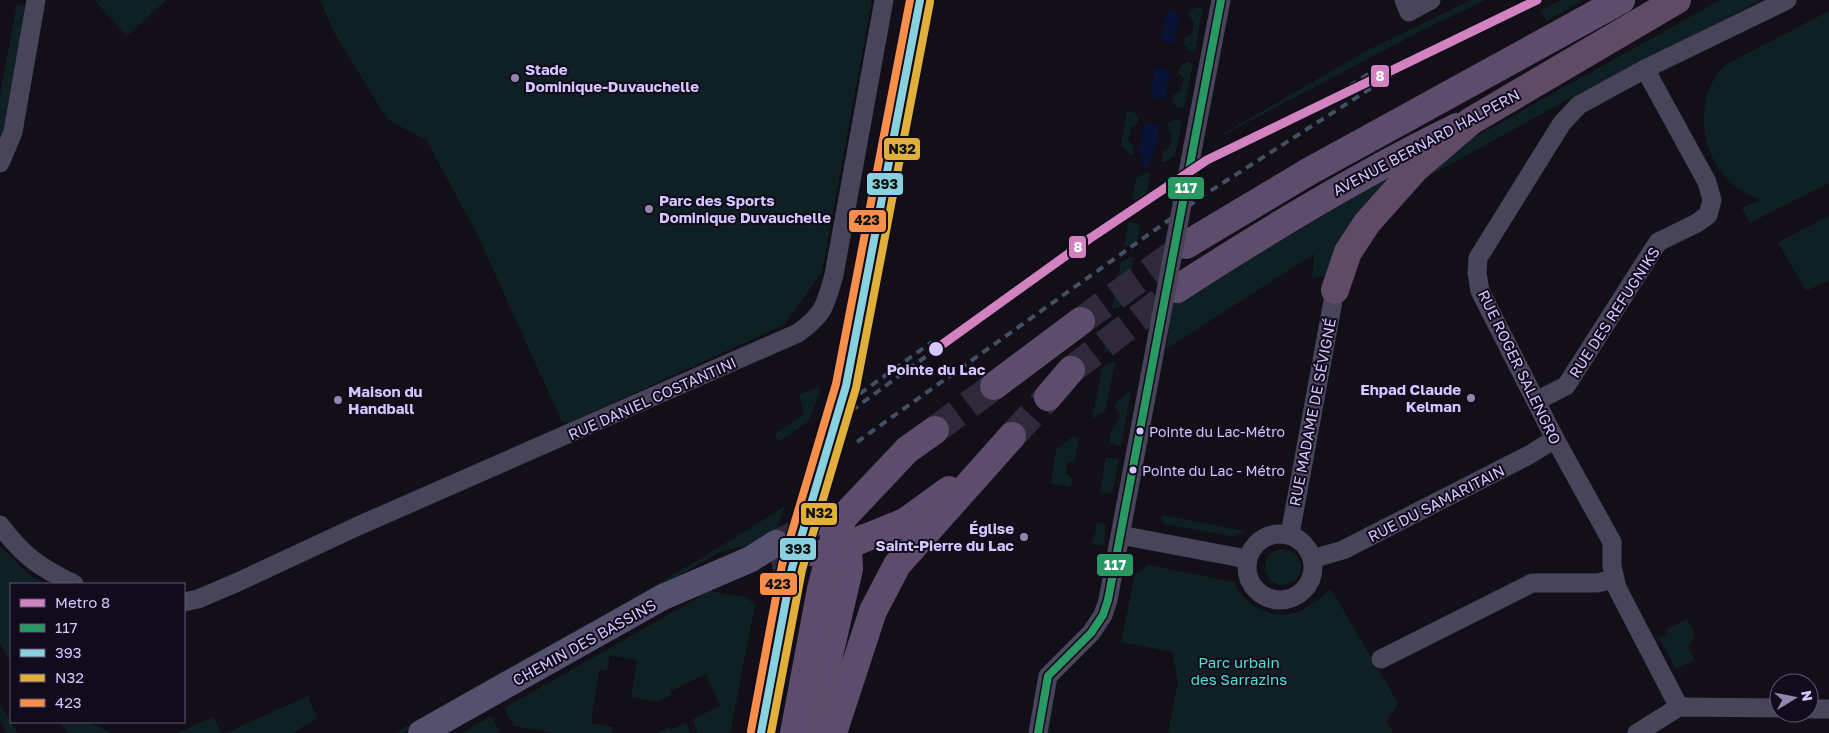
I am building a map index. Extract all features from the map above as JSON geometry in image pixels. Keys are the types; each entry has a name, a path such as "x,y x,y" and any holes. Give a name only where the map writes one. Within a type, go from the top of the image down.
{"highway":[{"name":"AVENUE BERNARD HALPERN","path":"1471,121 1677,0"},
{"path":"1335,290 1348,252 1367,223 1416,168 1471,121"}],"main road":[{"name":"AVENUE BERNARD HALPERN","path":"1186,245 1308,172 1621,0"},
{"name":"AVENUE BERNARD HALPERN","path":"1177,289 1265,232 1343,186 1471,121"},
{"path":"994,386 1081,321"},
{"path":"1048,397 1072,370"},
{"path":"794,733 829,539 907,450 935,430"},
{"path":"833,733 873,611 897,565 1012,436"},
{"path":"829,539 905,522 990,461"},
{"path":"812,733 849,569 829,539"},
{"name":"CHEMIN DES BASSINS","path":"421,733 663,597 766,555"}],"street":[{"path":"0,163 13,132 36,0"},
{"name":"RUE DANIEL COSTANTINI","path":"185,602 198,599 238,582 368,522 798,333 816,320 824,309 834,275 884,0"},
{"path":"1038,733 1048,676 1061,660 1091,633 1103,615 1120,535 1221,0"},
{"path":"1404,0 1409,12 1431,0"},
{"name":"RUE ROGER SALENGRO","path":"1679,707 1617,588 1612,542 1555,440 1480,291 1476,273 1478,258 1562,123 1579,105 1645,69 1787,0"},
{"name":"RUE DES REFUGNIKS","path":"1536,401 1566,386 1658,242 1697,223 1708,215 1712,200 1707,182 1645,69"},
{"name":"RUE MADAME DE SÉVIGNÉ","path":"1290,534 1335,290"},
{"name":"RUE DU SAMARITAIN","path":"1312,559 1343,550 1555,440"},
{"path":"0,525 18,549 50,572 72,583"},
{"path":"1279,533 1290,534 1308,548 1312,559 1314,570 1305,589 1296,596 1286,600 1275,600 1256,590 1250,581 1247,559 1252,549 1263,538 1279,533"},
{"path":"1120,535 1247,559"},
{"path":"1381,659 1532,583 1597,583 1615,579"},
{"path":"1637,733 1679,707 1769,708"}],"green space":[{"path":"94,0 166,0 127,36"},
{"name":"Parc des Sports Dominique Duvauchelle","path":"320,0 872,0 822,272 784,325 569,423 562,422 478,236 427,141 387,119 335,34"},
{"path":"1471,0 1486,0 1427,28 1204,145 1366,51"},
{"path":"1561,0 1584,0 1546,21 1541,10"},
{"path":"1720,0 1761,0 1567,100 1407,188 1441,156"},
{"path":"17,4 25,6 6,127 0,138 0,94"},
{"path":"1197,7 1203,8 1195,52 1189,51 1184,44 1185,38 1192,34 1194,22 1189,17 1190,11"},
{"path":"1829,11 1829,183 1750,223 1742,208 1759,200 1741,190 1726,178 1717,165 1705,137 1705,106 1709,91 1715,77 1725,65"},
{"path":"1187,62 1193,64 1184,108 1177,107 1172,100 1173,95 1181,90 1184,79 1178,72 1180,67"},
{"path":"1127,111 1134,112 1139,119 1138,123 1131,128 1128,140 1134,147 1132,156 1121,145"},
{"path":"1175,119 1182,120 1175,156 1165,162 1161,162 1163,152 1170,146 1172,134 1167,128 1168,123"},
{"path":"1150,173 1145,203 1132,200 1136,178"},
{"path":"1393,174 1336,272 1312,279 1314,254 1166,349 1173,304"},
{"path":"1829,216 1829,280 1806,291 1778,242"},
{"path":"1128,222 1140,224 1137,243 1124,247"},
{"path":"1131,257 1134,258 1125,305 1112,309 1121,262"},
{"path":"1123,319 1117,349 1104,353 1109,323"},
{"path":"1112,362 1115,363 1105,411 1092,419 1102,368"},
{"path":"821,387 809,421 778,442 775,434 804,414 799,394"},
{"path":"1131,391 1121,446 1109,443 1112,428 1118,422 1120,414 1115,407 1116,403"},
{"path":"1072,437 1079,438 1075,459 1067,464 1066,472 1072,479 1071,487 1051,484 1056,450"},
{"path":"1106,457 1119,459 1112,494 1100,492"},
{"path":"785,506 774,539 720,552 403,733 395,733 640,594"},
{"path":"1162,515 1245,531 1235,537 1165,524 1161,519"},
{"path":"1096,522 1103,523 1106,527 1103,546 1092,544"},
{"path":"0,546 31,576 43,583 10,583 10,660 0,644"},
{"path":"1283,549 1290,550 1296,554 1300,560 1300,574 1296,580 1290,584 1283,585 1276,584 1270,580 1266,574 1265,567 1266,560 1270,554 1276,550"},
{"name":"Parc urbain des Sarrazins","path":"1148,565 1234,582 1246,600 1264,611 1274,614 1295,613 1306,608 1331,589 1398,703 1387,721 1393,733 1168,733 1178,682 1172,652 1121,642 1135,574"},
{"path":"710,591 746,597 755,605 731,729 728,733 697,733 693,719 720,706 706,674 671,691 672,695 657,702 631,697 637,660 610,655 607,671 599,670 591,723 613,727 612,733 554,733 514,726 504,708"},
{"path":"1687,619 1695,635 1688,647 1695,660 1676,669 1659,638 1667,634 1667,629"},
{"path":"308,696 317,718 293,733 226,733"},
{"path":"0,704 10,723 18,733 7,733 0,721"},
{"path":"491,716 499,731 496,733 462,733"},
{"path":"213,717 222,733 177,733"},
{"path":"59,723 90,723 111,733 69,733"},
{"path":"686,723 690,733 657,733 669,727 671,730"}],"water":[{"path":"1167,11 1180,13 1175,44 1161,41"},
{"path":"1155,67 1170,70 1165,99 1150,97"},
{"path":"1145,123 1160,125 1154,155 1151,155 1148,167 1141,165 1143,154 1139,153"}],"tunnel":[{"path":"1081,321 1186,245"},
{"path":"1071,370 1177,289"},
{"path":"935,430 994,386"},
{"path":"1012,436 1048,397"},
{"path":"776,543 819,522"},
{"path":"771,562 810,553"}],"railway":[{"path":"857,442 1204,195 1426,53"},
{"path":"1326,101 1376,69"},
{"path":"837,410 932,342"},
{"path":"840,419 936,349"}],"metro line":[{"name":"8","path":"936,349 1089,239 1207,160 1537,0"}],"transit line":[{"name":"423","path":"751,731 782,565 836,384 910,0"},
{"name":"393","path":"761,733 792,568 846,386 920,0"},
{"name":"117","path":"1038,733 1048,676 1091,633 1103,615 1108,600 1221,0"},
{"name":"N32","path":"771,733 802,570 856,388 930,2"}],"place":[{"name":"Stade Dominique-Duvauchelle","path":"515,78"},
{"name":"Parc des Sports Dominique Duvauchelle","path":"649,209"},
{"name":"Pointe du Lac","path":"936,349"},
{"name":"Ehpad Claude Kelman","path":"1471,398"},
{"name":"Maison du Handball","path":"338,400"},
{"name":"Pointe du Lac-Métro","path":"1140,431"},
{"name":"Pointe du Lac - Métro","path":"1133,470"},
{"name":"Église Saint-Pierre du Lac","path":"1024,537"}]}
